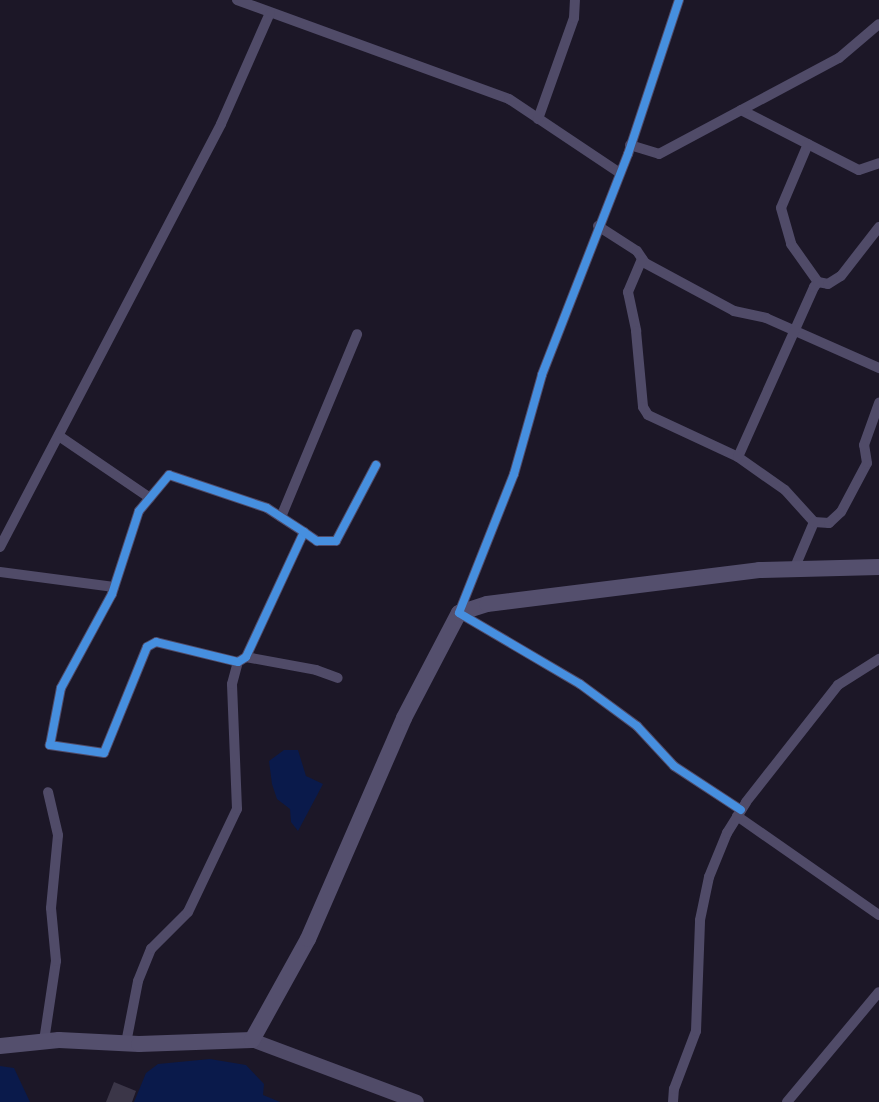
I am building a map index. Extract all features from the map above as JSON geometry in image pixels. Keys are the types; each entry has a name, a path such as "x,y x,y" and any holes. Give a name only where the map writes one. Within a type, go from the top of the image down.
{"main road":[{"path":"0,1046 44,1041 216,1044 252,1040 308,939 404,718 459,614 487,603 795,567 879,567"}],"street":[{"path":"237,0 508,99 620,173"},
{"path":"538,118 574,18 575,0"},
{"path":"679,0 620,173 542,375 514,474 459,614 580,684 637,726 674,766 879,915"},
{"path":"0,547 221,124 270,13"},
{"path":"630,145 659,154 839,58 879,24"},
{"path":"741,110 859,170 879,163"},
{"path":"808,144 781,208 791,244 818,282 828,284 841,276 879,227"},
{"path":"598,226 637,251 642,259 734,311 766,318 792,332 879,368"},
{"path":"642,259 628,292 636,331 643,407 648,415 738,457 785,490 814,522 829,523 841,512 867,463 864,445 879,403"},
{"path":"738,457 792,332 818,282"},
{"path":"281,517 357,334"},
{"path":"58,436 150,498"},
{"path":"338,678 316,669 242,659 156,642 147,647 104,753 50,745 61,688 114,587 139,511 170,475 267,508 317,541 336,541 376,465"},
{"path":"795,567 814,522"},
{"path":"126,1043 138,981 152,949 188,912 237,809 232,684 304,532"},
{"path":"0,572 114,587"},
{"path":"673,1102 674,1089 696,1031 700,920 709,877 739,813 838,685 879,659"},
{"path":"44,1041 56,961 51,908 58,835 48,792"},
{"path":"787,1102 879,992"},
{"path":"252,1040 417,1102"}],"water":[{"path":"284,750 298,750 306,776 323,784 298,831 291,822 290,809 277,799 272,784 269,761"},
{"path":"210,1059 246,1065 264,1084 263,1095 280,1102 134,1102 146,1073 158,1064"},
{"path":"0,1066 14,1068 30,1102 0,1102"}],"building":[{"path":"114,1082 136,1091 132,1102 106,1102"}],"cycle path":[{"path":"679,0 628,154 542,375 514,474 459,613 580,684 637,726 674,766 741,810"},
{"path":"304,532 246,657 238,662 156,642 147,647 104,753 50,745 61,688 112,594 139,511 169,475 267,508 304,532 317,541 336,541 376,465"}]}
